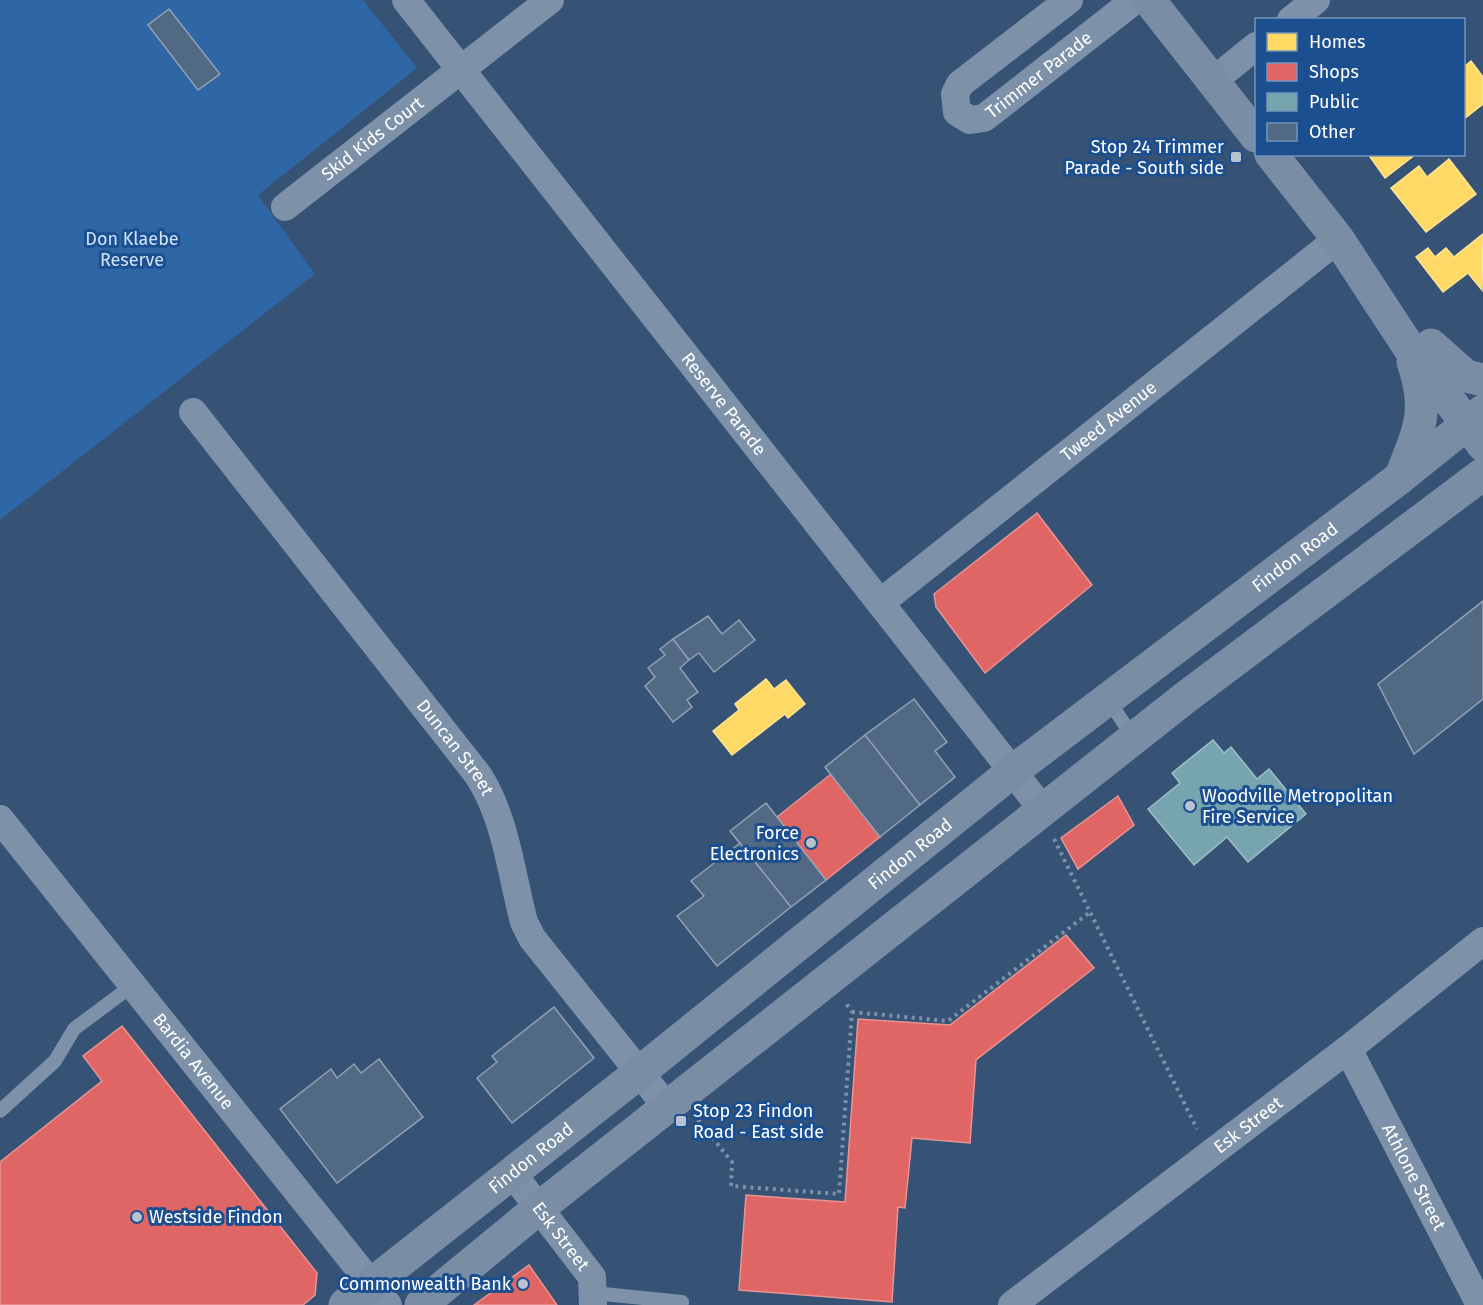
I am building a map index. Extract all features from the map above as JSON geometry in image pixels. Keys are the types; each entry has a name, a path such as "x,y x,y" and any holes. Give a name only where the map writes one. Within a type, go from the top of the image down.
{"main road":[{"path":"1149,0 1255,134"},
{"path":"1273,156 1419,346 1480,421"},
{"path":"1419,346 1466,376 1483,380"},
{"path":"1401,477 1420,425 1423,402 1419,346"},
{"name":"Findon Road","path":"345,1305 380,1295 512,1173 1013,771 1401,477 1480,421"},
{"path":"422,1305 540,1208 680,1111 1047,821 1134,739 1335,584 1483,474"}],"street":[{"name":"Reserve Parade","path":"406,0 1013,771 1047,821"},
{"name":"Skid Kids Court","path":"285,207 550,0"},
{"name":"Trimmer Parade","path":"1069,0 960,84 954,94 957,112 970,120 984,118 1135,0"},
{"path":"1294,18 1316,0"},
{"path":"1213,81 1255,48"},
{"name":"Tweed Avenue","path":"880,603 1338,240"},
{"name":"Duncan Street","path":"194,412 478,775 491,795 498,815 524,922 532,938 640,1072 680,1111"},
{"name":"Bardia Avenue","path":"0,819 380,1295"},
{"name":"Esk Street","path":"1012,1305 1348,1049 1483,941"},
{"name":"Athlone Street","path":"1348,1049 1480,1305"},
{"name":"Esk Street","path":"512,1173 592,1277 593,1299"}],"lane":[{"path":"1108,699 1134,739"},
{"path":"0,1111 55,1060 74,1029 133,985"},
{"path":"593,1299 682,1302"}],"path":[{"path":"1047,821 1197,1129"},
{"path":"680,1111 732,1162 731,1186 839,1194 852,1012 948,1021 1090,912"}],"green space":[{"name":"Don Klaebe Reserve","path":"0,0 363,0 417,68 258,195 315,274 0,520"}],"building: Homes":[{"path":"1471,61 1483,77 1483,104 1465,118 1465,66"},
{"path":"1369,156 1413,156 1385,178"},
{"path":"1449,159 1476,194 1426,232 1391,188 1419,166 1427,177"},
{"path":"1483,234 1482,290 1468,273 1443,292 1416,257 1428,248 1435,257 1446,248 1454,257"},
{"path":"766,679 774,689 786,680 805,704 788,718 785,714 732,755 713,731 739,710 735,704"}],"building: Shops":[{"path":"1037,513 1092,585 985,673 936,607 934,594"},
{"path":"831,774 880,837 826,880 777,817"},
{"path":"1118,796 1134,825 1078,869 1061,838"},
{"path":"1066,935 1094,968 976,1060 970,1143 912,1138 905,1208 898,1207 892,1302 739,1290 746,1195 845,1202 858,1019 950,1025"},
{"name":"Westside Findon","path":"122,1026 317,1273 315,1295 303,1305 0,1305 0,1162 102,1081 83,1056"},
{"name":"Commonwealth Bank","path":"529,1265 557,1305 474,1305"}],"building: Public":[{"path":"1213,740 1224,753 1231,747 1257,779 1269,769 1306,814 1248,862 1227,837 1194,865 1148,809 1180,783 1172,773"}],"building: Other":[{"path":"169,9 220,74 198,90 148,25"},
{"path":"1483,601 1483,699 1414,754 1378,684"},
{"path":"708,616 722,634 739,620 755,640 714,672 699,653 689,660 673,639"},
{"path":"673,639 689,660 680,668 698,692 687,700 692,707 673,722 645,686 655,677 648,668 665,655 660,649"},
{"path":"914,699 947,742 935,751 955,777 920,805 865,735"},
{"path":"865,735 920,805 880,837 825,767"},
{"path":"766,803 826,880 791,907 730,831"},
{"path":"740,843 791,907 717,966 677,916 704,896 691,881"},
{"path":"554,1007 594,1058 512,1123 477,1078 497,1062 492,1056"},
{"path":"379,1059 423,1117 337,1183 280,1109 331,1069 337,1078 354,1064 361,1073"}],"place":[{"name":"Stop 24 Trimmer Parade - South side","path":"1236,157"},
{"name":"Woodville Metropolitan Fire Service","path":"1190,806"},
{"name":"Force Electronics","path":"811,843"},
{"name":"Stop 23 Findon Road - East side","path":"681,1121"},
{"name":"Westside Findon","path":"137,1217"},
{"name":"Commonwealth Bank","path":"523,1284"}]}
